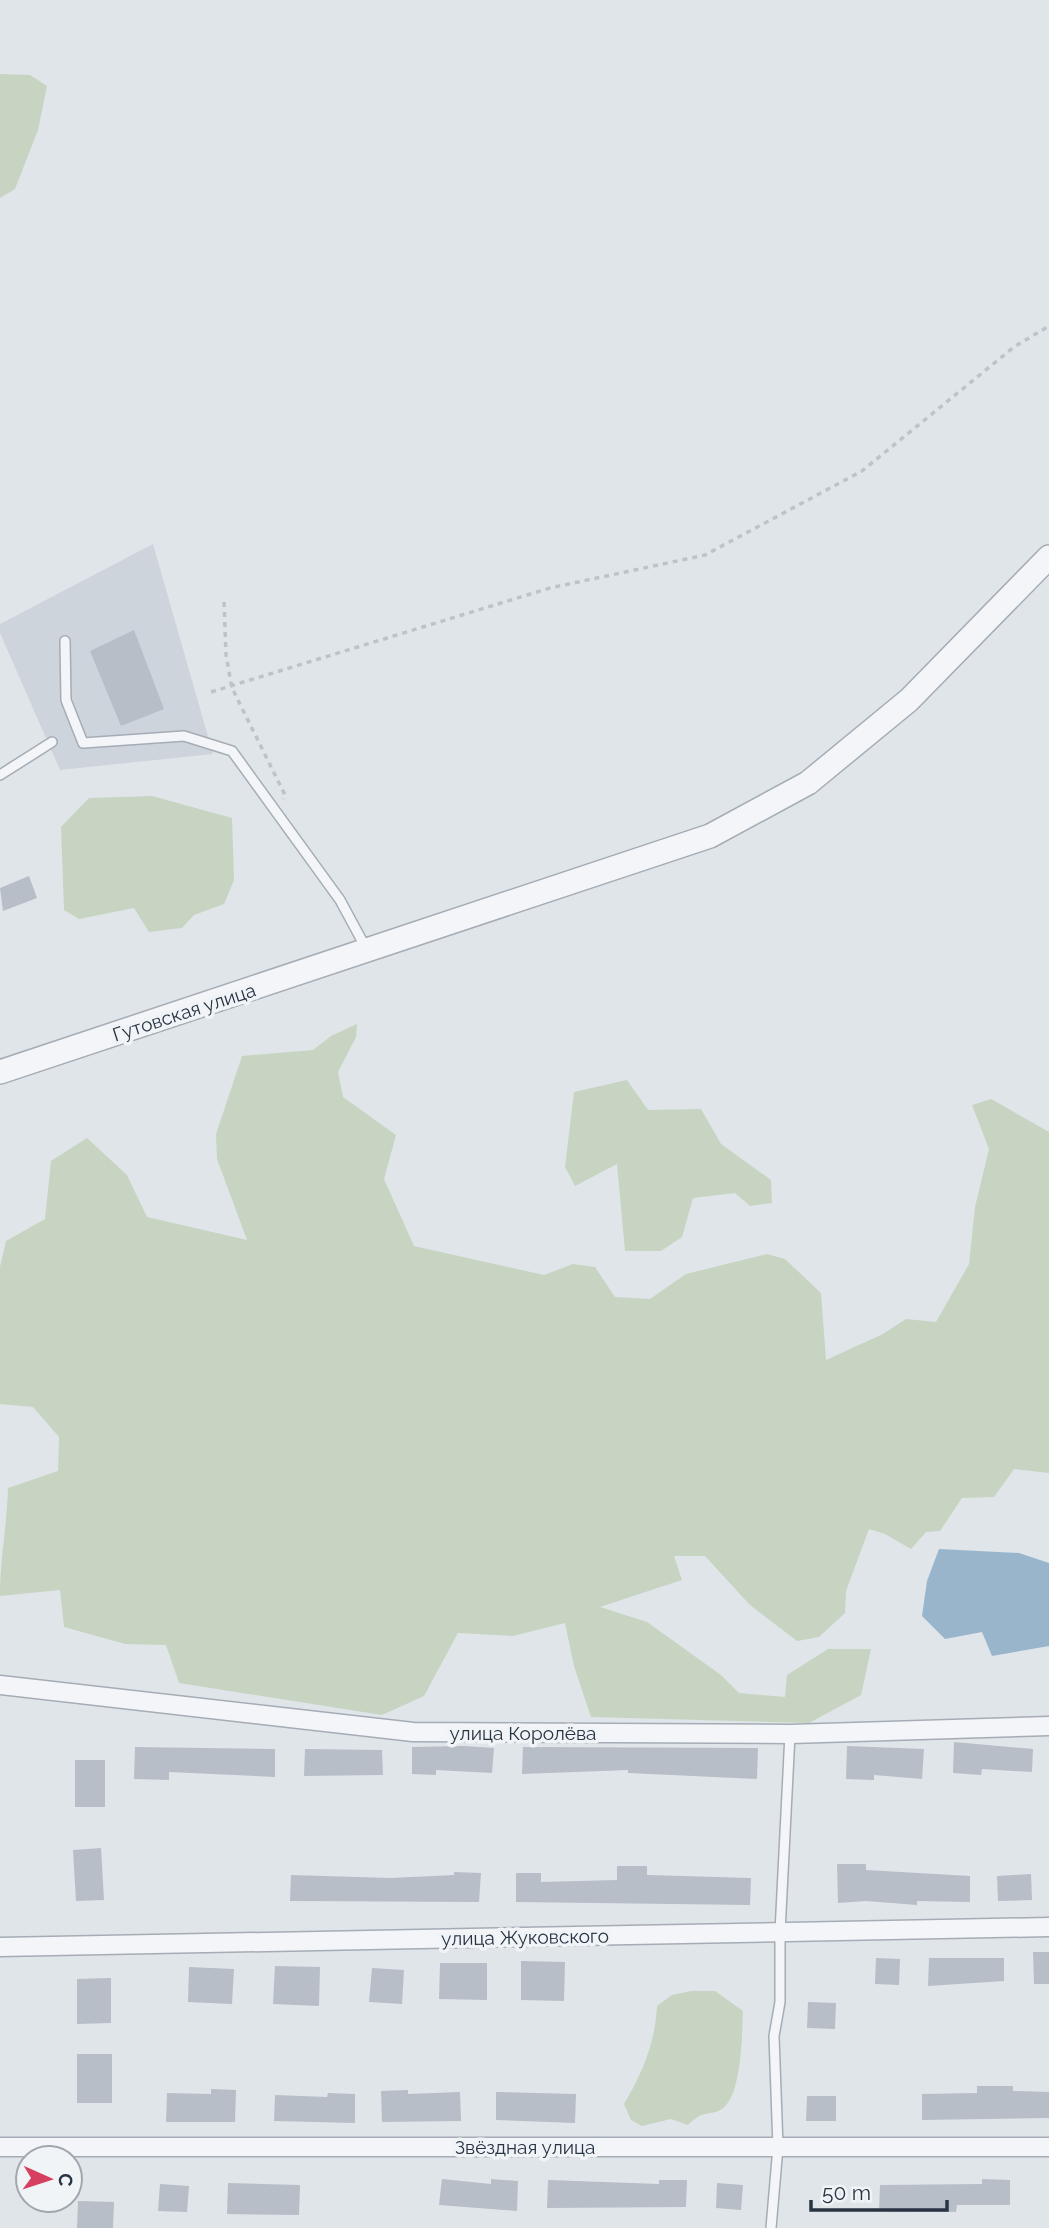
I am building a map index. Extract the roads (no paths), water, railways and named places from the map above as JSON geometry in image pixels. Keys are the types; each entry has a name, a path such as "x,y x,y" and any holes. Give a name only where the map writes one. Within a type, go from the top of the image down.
{"street":[{"name":"Гутовская улица","path":"0,1072 368,952 710,836 808,783 909,700 1049,557"},
{"name":"улица Королёва","path":"0,1685 413,1732 790,1734 1049,1726"},
{"name":"улица Жуковского","path":"0,1947 1049,1927"},
{"name":"Звёздная улица","path":"0,2147 1049,2147"}],"lane":[{"path":"65,641 66,700 83,743 184,736 232,751 340,900 368,952"},
{"path":"0,775 52,742"},
{"path":"771,2228 778,2147 774,2036 780,2002 780,1932 790,1734"}],"water":[{"path":"939,1549 1019,1553 1049,1563 1049,1646 992,1656 982,1632 945,1639 922,1616 927,1581"}]}
